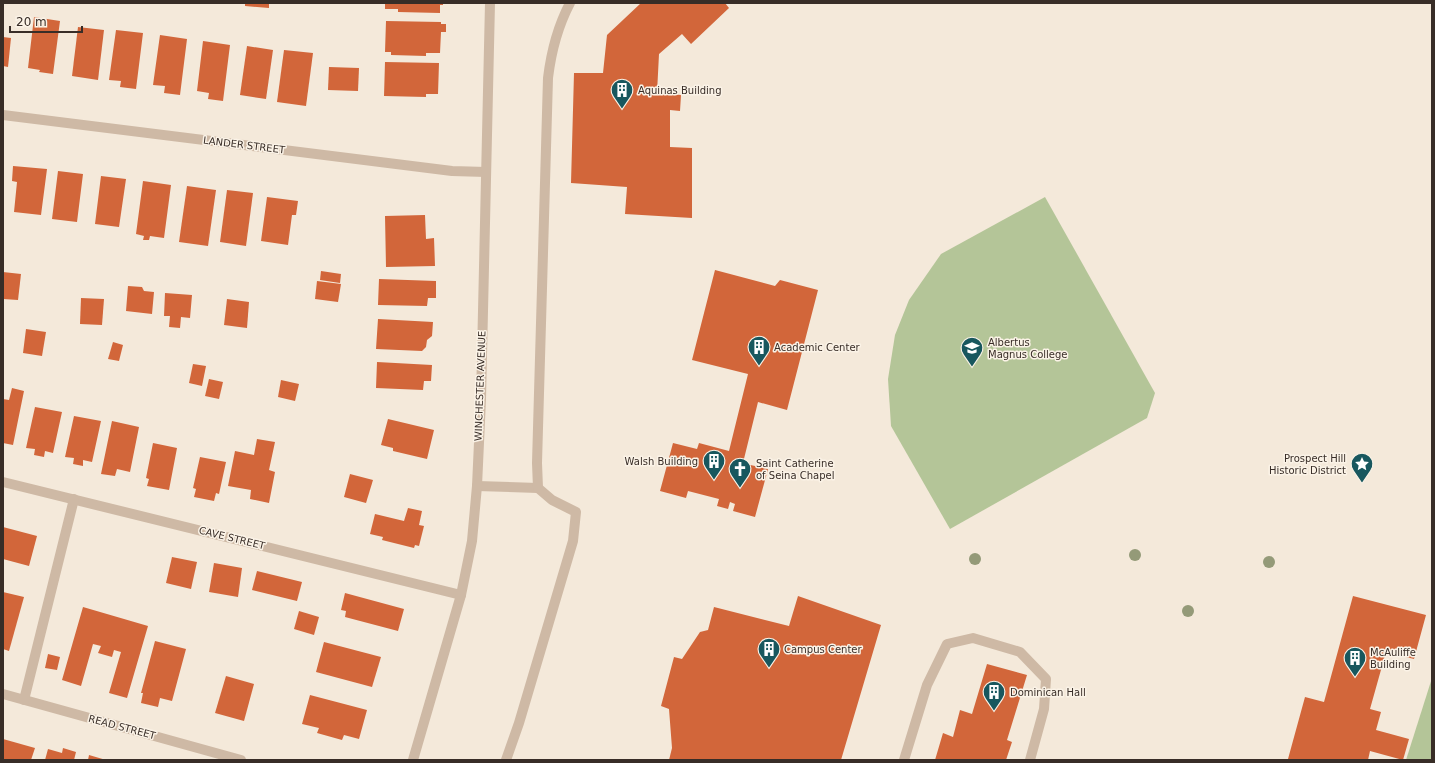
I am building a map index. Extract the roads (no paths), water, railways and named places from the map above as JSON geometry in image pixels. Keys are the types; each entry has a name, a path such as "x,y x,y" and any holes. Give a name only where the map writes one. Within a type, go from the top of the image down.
{"street":[{"name":"WINCHESTER AVENUE","path":"413,760 461,595 472,540 481,399 490,3"},
{"path":"538,488 537,463 548,78 551,58 557,36 570,3"},
{"name":"LANDER STREET","path":"3,115 452,171 486,172"},
{"name":"CAVE STREET","path":"3,482 461,595"},
{"path":"476,486 538,488 552,500 576,512 568,556 519,723 506,760"},
{"path":"24,700 74,500"},
{"path":"904,760 927,685 947,644 973,638 1020,652 1046,679 1044,709 1030,760"},
{"name":"READ STREET","path":"3,694 241,760"}],"place":[{"name":"Aquinas Building","path":"622,110"},
{"name":"Academic Center","path":"759,366"},
{"name":"Albertus Magnus College","path":"972,368"},
{"name":"Walsh Building","path":"714,480"},
{"name":"Prospect Hill Historic District","path":"1362,484"},
{"name":"Saint Catherine of Seina Chapel","path":"740,488"},
{"name":"Campus Center","path":"769,668"},
{"name":"McAuliffe Building","path":"1355,678"},
{"name":"Dominican Hall","path":"994,712"}]}
